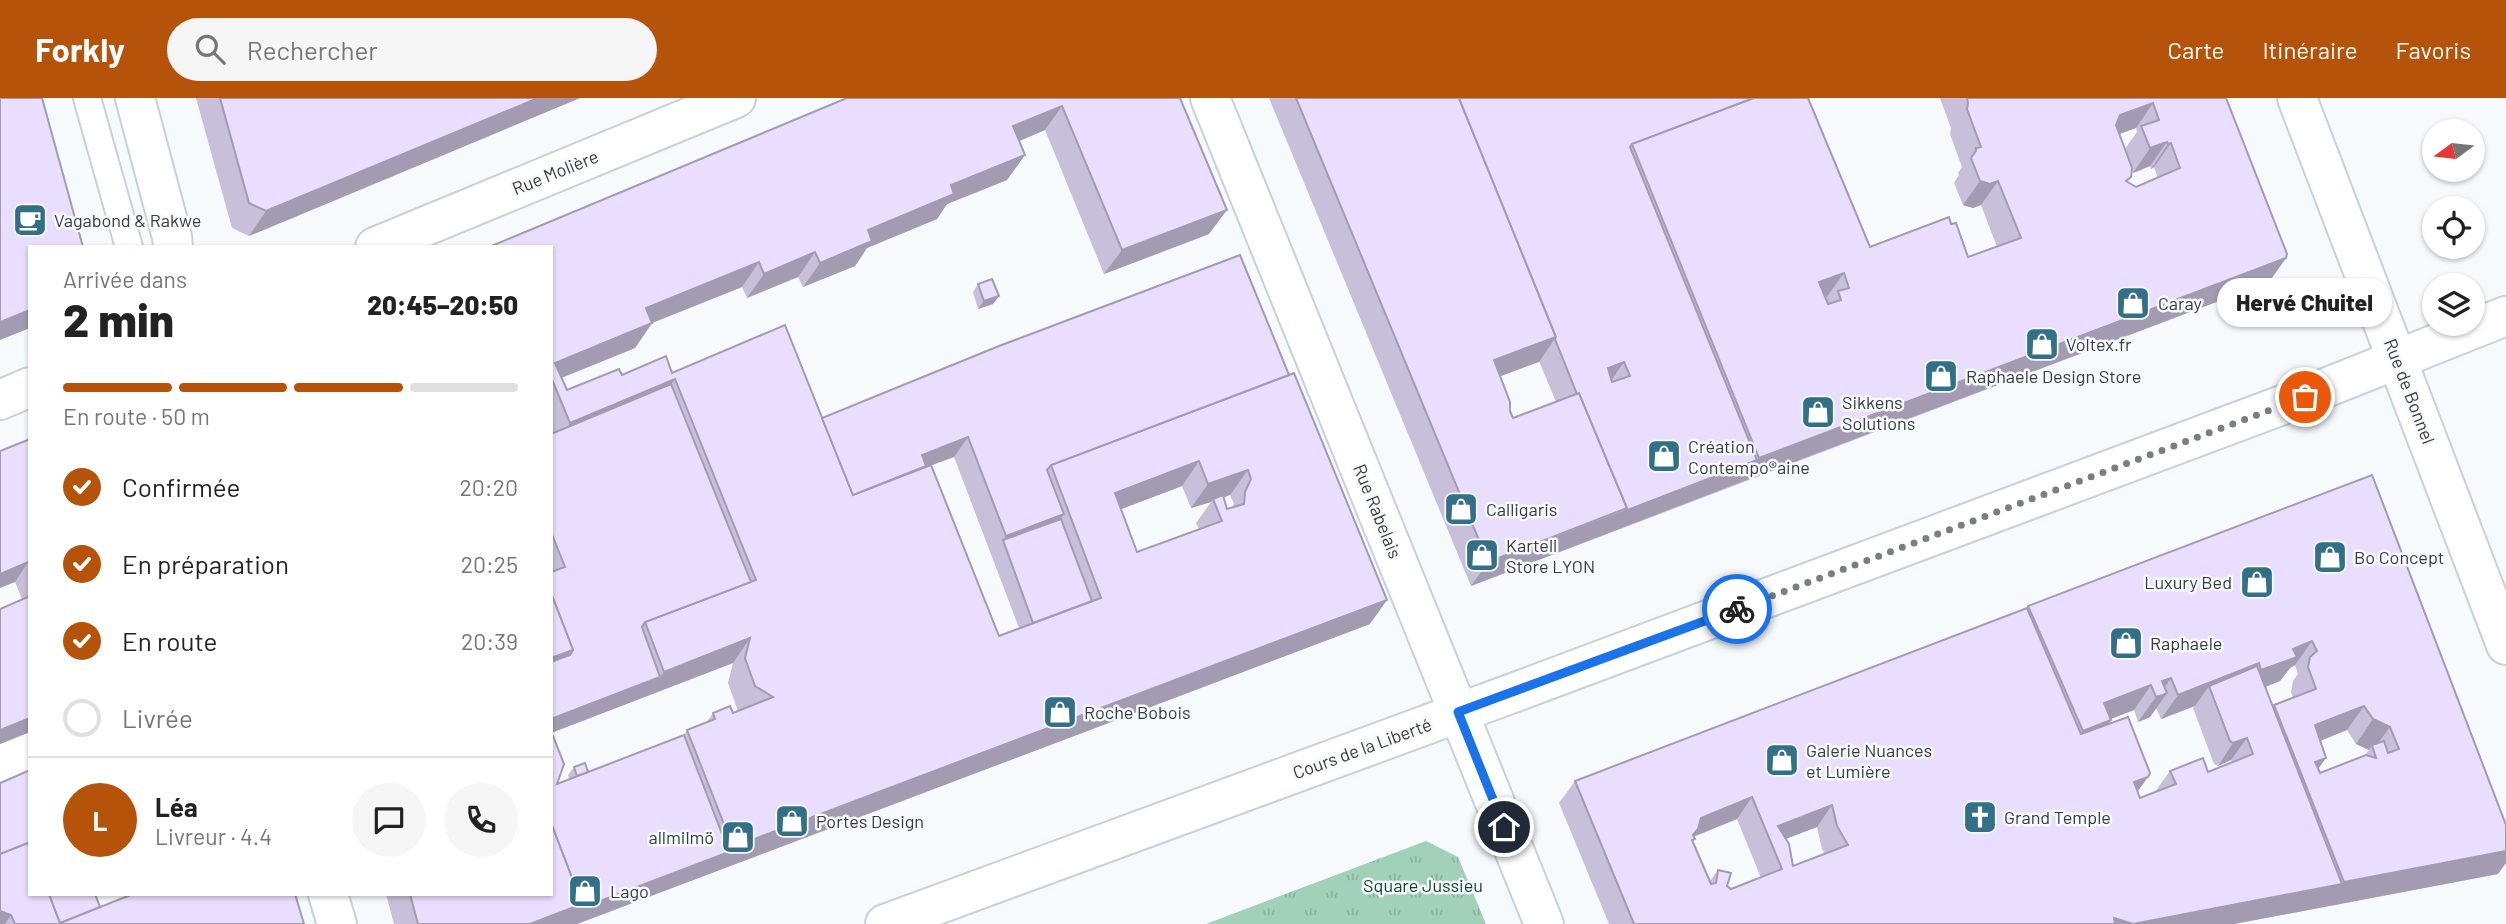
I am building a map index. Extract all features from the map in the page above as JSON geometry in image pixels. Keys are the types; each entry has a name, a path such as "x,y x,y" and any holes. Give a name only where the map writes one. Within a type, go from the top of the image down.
{"street":[{"path":"135,98 173,245"},
{"name":"Rue Molière","path":"380,245 736,98"},
{"name":"Rue Rabelais","path":"1210,98 1544,924"},
{"name":"Rue de Bonnel","path":"2297,98 2506,645"},
{"name":"Cours de la Liberté","path":"885,924 2273,409 2506,316"},
{"path":"0,400 28,388"},
{"path":"0,765 28,753"},
{"path":"329,896 337,924"}],"lane":[{"path":"87,98 128,245"}],"green space":[{"name":"Square Jussieu","path":"1426,841 1458,857 1486,924 1206,924"}],"building":[{"path":"0,98 42,98 82,245 28,245 28,311 0,322"},
{"path":"220,98 538,98 266,211 249,203"},
{"path":"847,98 1180,98 1227,210 1122,250 1062,106 1013,126 1025,155 951,185 954,194 868,230 872,241 820,263 815,252 764,274 759,262 646,308 652,323 555,363 567,390 619,369 622,375 666,356 672,373 785,325 853,495 931,465 999,636 1101,598 1051,465 1294,373 1387,600 733,847 687,730 715,719 713,713 730,706 733,713 773,697 755,686 745,658 750,638 664,672 645,622 756,580 675,379 570,423 553,382 553,245 494,245","holes":["1199,461 1208,484 1248,470 1251,479 1245,492 1244,504 1227,509 1223,495 1213,499 1222,521 1137,552 1115,493"]},
{"path":"1296,98 1459,98 1556,337 1494,360 1510,402 1510,411 1513,418 1579,393 1627,508 1488,562"},
{"path":"1459,98 1754,98 1630,147 1757,460 1625,511 1627,508 1579,393 1577,394","holes":["1624,362 1630,376 1612,382 1608,368"]},
{"path":"1754,98 1808,98 1870,247 1949,217 1951,224 1956,223 1968,257 2021,238 1998,181 1990,184 1980,181 1971,158 1976,148 1981,147 1967,109 1967,98 2226,98 2287,254 2286,258 1759,458 1632,144","holes":["2153,103 2159,120 2141,126 2150,148 2171,143 2180,168 2136,187 2126,181 2131,177 2132,168 2116,125 2120,115","1844,273 1849,288 1838,291 1841,300 1828,304 1819,282"]},
{"path":"1240,255 1289,375 1051,465 1047,470 1064,514 1006,536 968,437 922,455 926,466 853,495 822,418 999,346"},
{"path":"992,279 999,296 984,301 978,284"},
{"path":"671,384 751,582 645,622 642,627 660,677 553,718 553,661 570,655 573,650 553,598 553,571 565,567 553,537 553,433"},
{"path":"28,440 28,562 0,574 0,451"},
{"path":"2372,475 2506,825 2506,851 2344,882 2274,705 2316,689 2308,667 2310,657 2317,651 2312,641 2293,649 2297,657 2261,670 2259,663 2178,695 2171,678 2162,681 2167,693 2163,695 2156,697 2151,685 2104,703 2111,720 2083,731 2028,606","holes":["2364,706 2373,719 2390,727 2399,749 2388,753 2384,741 2372,745 2376,758 2366,755 2320,773 2315,762 2326,758 2315,725"]},
{"path":"1061,519 1092,601 1033,623 1003,540"},
{"path":"28,597 28,719 0,730 0,609"},
{"path":"553,598 573,650 553,657"},
{"path":"2027,608 2081,734 2128,717 2150,773 2148,777 2134,782 2140,798 2176,784 2170,771 2203,758 2208,772 2253,754 2247,738 2233,743 2230,741 2209,686 2257,666 2342,884 2133,924 2114,918 2115,924 1634,924 1575,781","holes":["1752,797 1782,869 1731,889 1727,886 1731,873 1718,870 1716,883 1711,884 1692,840 1695,839 1693,835 1701,818","1832,805 1837,826 1848,845 1793,866 1789,844 1778,826"]},
{"path":"684,735 729,852 579,909 582,904 553,828 553,736 564,764 557,784"},
{"path":"585,763 588,772 577,776 574,767"},
{"path":"28,771 28,843 0,854 0,783"},
{"path":"553,828 582,904 530,924 418,924 411,896 553,896"},
{"path":"28,843 28,896 50,896 60,923 128,896 296,896 304,924 15,924 11,915 0,911 0,854"},
{"path":"50,896 96,896 100,907 60,923"}],"way so far":[{"path":"1737,609 2305,397"}],"place":[{"name":"Vagabond & Rakwe","path":"30,220"},
{"name":"Caray","path":"2133,303"},
{"name":"Voltex.fr","path":"2042,344"},
{"name":"Raphaele Design Store","path":"1941,376"},
{"name":"Hervé Chuitel","path":"2305,397"},
{"name":"Sikkens Solutions","path":"1818,412"},
{"name":"Création Contempo®aine","path":"1664,456"},
{"name":"Calligaris","path":"1461,509"},
{"name":"Kartell Store LYON","path":"1482,555"},
{"name":"Bo Concept","path":"2330,557"},
{"name":"Luxury Bed","path":"2257,582"},
{"name":"Raphaele","path":"2126,643"},
{"name":"Roche Bobois","path":"1060,712"},
{"name":"Galerie Nuances et Lumière","path":"1782,760"},
{"name":"Grand Temple","path":"1980,817"},
{"name":"Portes Design","path":"792,821"},
{"name":"allmilmö","path":"738,837"},
{"name":"Lago","path":"585,891"}],"route":[{"path":"1504,827 1458,712 1737,609"}]}
